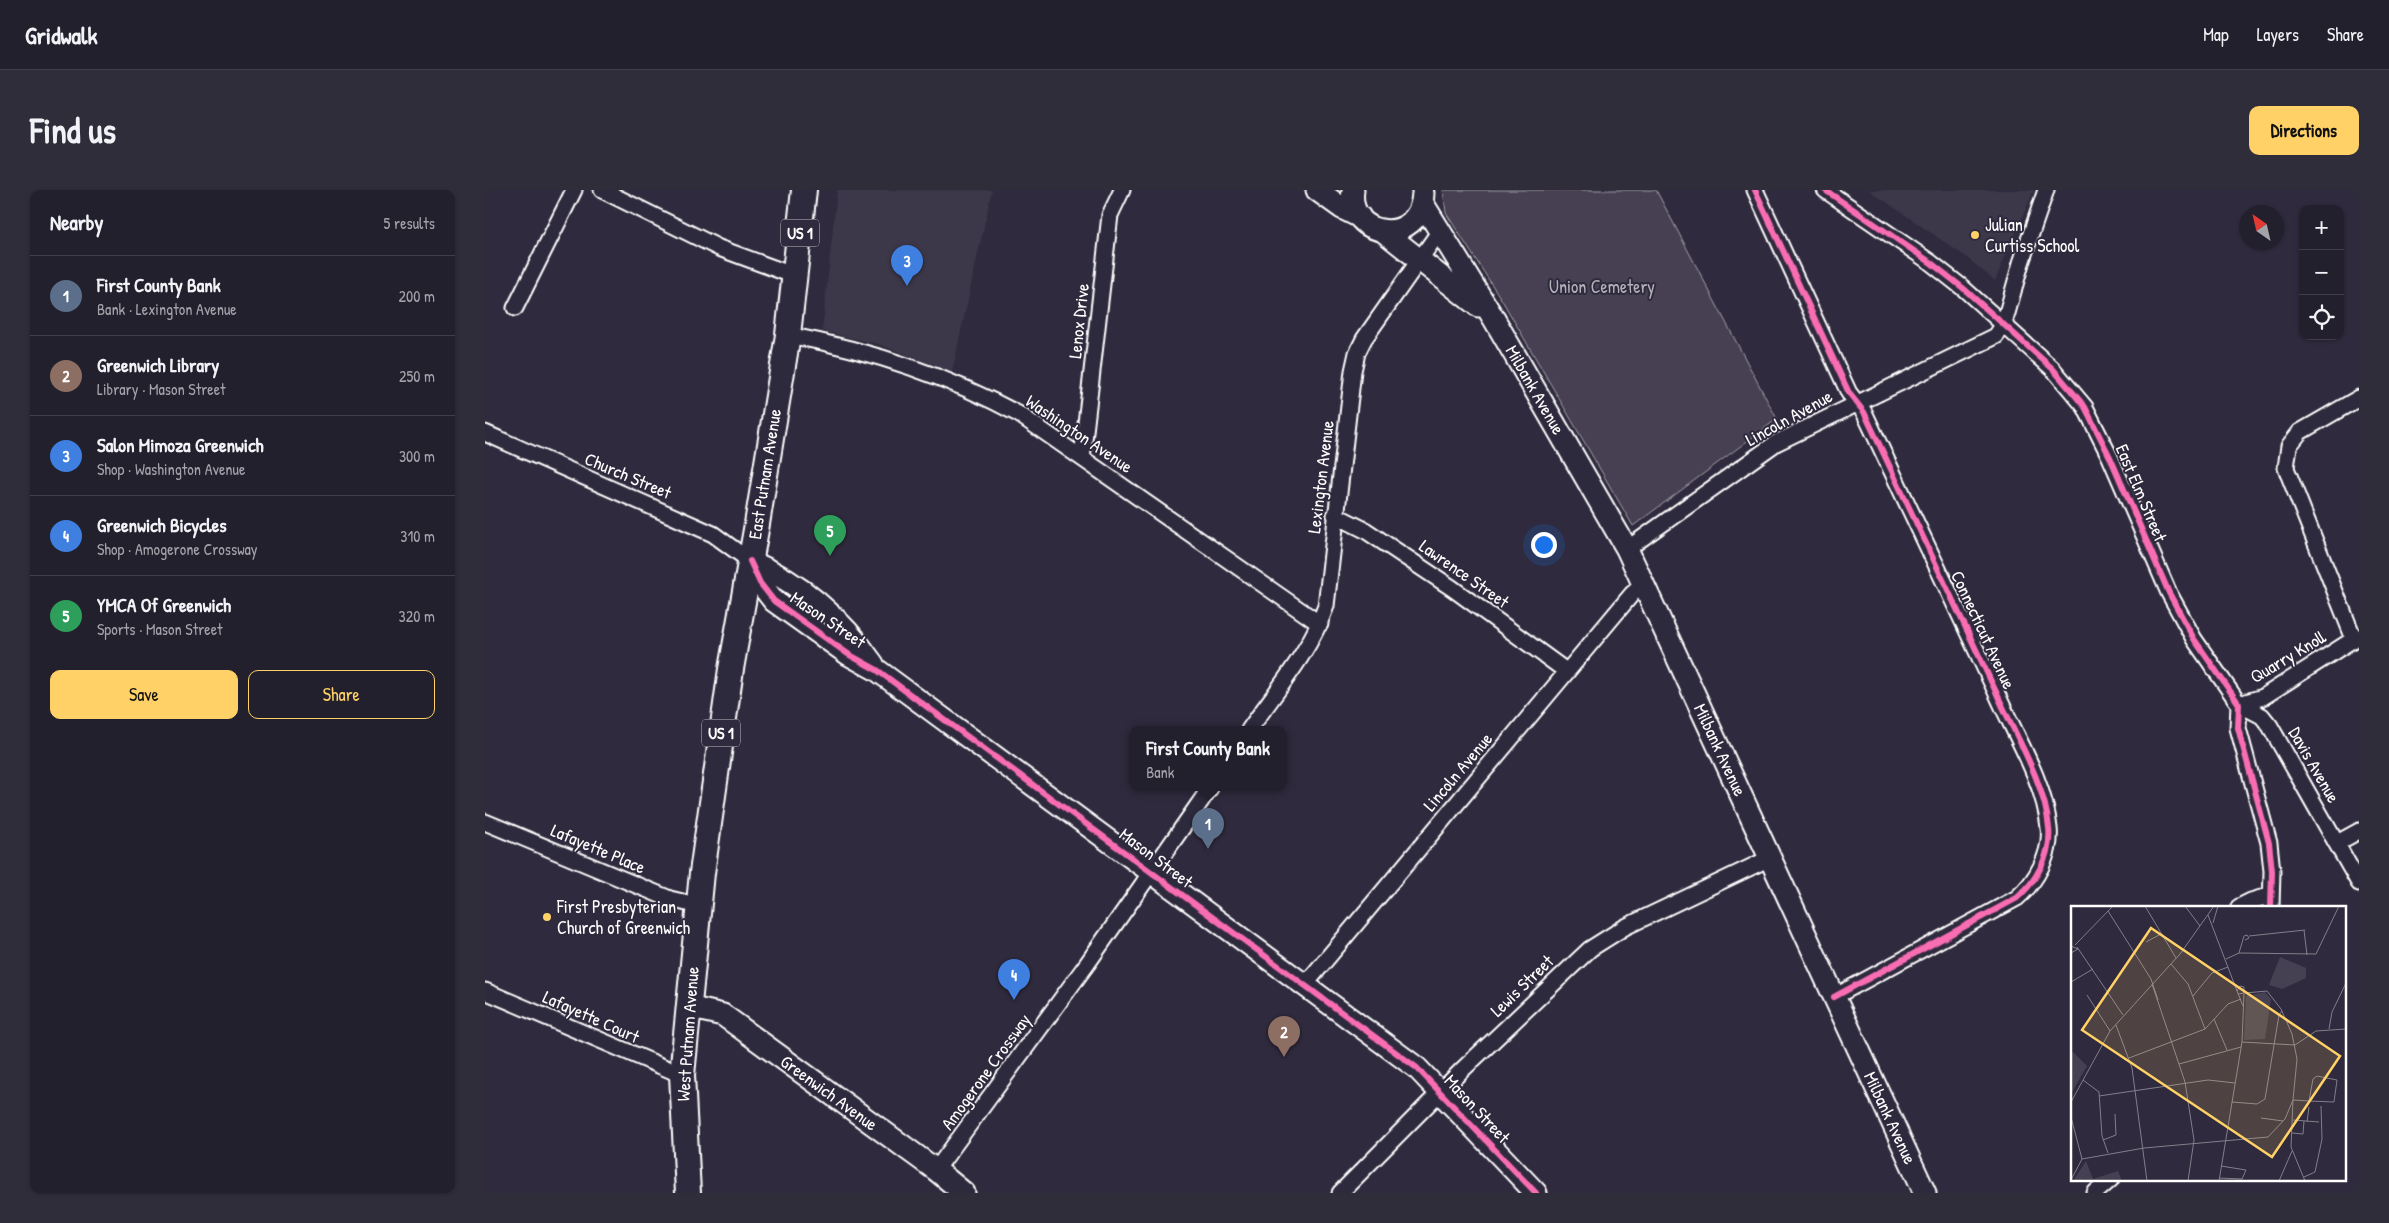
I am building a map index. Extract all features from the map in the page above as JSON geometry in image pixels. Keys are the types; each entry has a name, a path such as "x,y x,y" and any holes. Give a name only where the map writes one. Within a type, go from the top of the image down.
{"main road":[{"name":"East Putnam Avenue","path":"699,906 712,792 788,335 803,190"},
{"path":"1317,190 1341,208 1360,217"},
{"path":"1353,190 1355,208 1360,217"},
{"path":"1383,231 1401,228 1411,222 1419,213 1423,195"},
{"name":"Milbank Avenue","path":"1423,195 1439,232 1493,319 1627,549 1925,1193"},
{"name":"Milbank Avenue","path":"1360,217 1367,224 1383,231 1493,319"},
{"name":"Mason Street","path":"750,561 760,583 774,601 848,654 877,670 1417,1068 1536,1193"},
{"name":"West Putnam Avenue","path":"689,1193 682,1075 699,906"},
{"name":"Greenwich Avenue","path":"688,1006 723,1014 936,1170 964,1193"}],"street":[{"path":"515,308 574,190"},
{"path":"602,190 719,248 795,276"},
{"name":"Lenox Drive","path":"1081,458 1109,222 1113,205 1122,190"},
{"name":"Connecticut Avenue","path":"1755,190 1849,393 1857,402 1868,421 2039,786 2047,809 2050,830 2049,847 2035,877 2017,898 1834,996"},
{"name":"East Elm Street","path":"1825,190 1930,262 2004,324 2053,369 2085,407 2111,457 2169,593 2194,639 2239,704"},
{"path":"2004,324 2021,263 2046,190"},
{"name":"Lexington Avenue","path":"1252,726 1320,624 1327,599 1335,515 1353,371 1357,353 1369,331 1439,232"},
{"name":"Lincoln Avenue","path":"1627,549 1776,443 1996,336 2004,324"},
{"name":"Washington Avenue","path":"788,335 861,350 967,389 1020,415 1320,624"},
{"name":"Quarry Knoll","path":"2239,704 2263,697 2357,638 2286,468 2289,446 2300,432 2359,398"},
{"name":"Church Street","path":"485,432 713,534 750,561"},
{"name":"Lawrence Street","path":"1335,515 1373,535 1567,671"},
{"name":"Lincoln Avenue","path":"1304,986 1632,594 1644,584"},
{"path":"2239,704 2238,728 2269,843 2272,871 2271,901 2244,906"},
{"name":"Davis Avenue","path":"2239,704 2262,716 2270,726 2359,882"},
{"path":"1152,873 1208,791"},
{"name":"Lafayette Place","path":"485,822 670,899 699,906"},
{"path":"2337,843 2359,831"},
{"name":"Lewis Street","path":"1339,1193 1573,962 1625,927 1769,858"},
{"name":"Amogerone Crossway","path":"936,1170 1152,873"},
{"name":"Lafayette Court","path":"485,991 682,1075"},
{"path":"2095,1193 2110,1180"}],"shaded area":[{"path":"837,190 992,190 952,372 878,344 822,331"},
{"name":"Julian Curtiss School","path":"1869,190 2034,190 1995,281 1966,257"}],"green space":[{"name":"Union Cemetery","path":"1443,190 1656,190 1777,419 1633,526 1503,302 1446,213"}],"cycle path":[{"path":"1755,190 1849,393 1864,412 2036,777 2042,794 2049,828 2048,847 2041,866 2030,884 2017,898 1834,997"},
{"path":"1825,190 1930,262 1963,288 2053,369 2085,407 2110,457 2169,593 2194,639 2239,704 2238,728 2269,843 2272,871 2271,906"},
{"path":"750,561 760,583 774,601 848,654 877,670 1417,1068 1536,1193"}],"place":[{"name":"Julian Curtiss School","path":"1975,235"},
{"name":"Salon Mimoza Greenwich","path":"907,286"},
{"name":"YMCA Of Greenwich","path":"830,556"},
{"name":"First County Bank","path":"1208,849"},
{"name":"First Presbyterian Church of Greenwich","path":"547,917"},
{"name":"Greenwich Bicycles","path":"1014,1000"},
{"name":"Greenwich Library","path":"1284,1057"}]}
